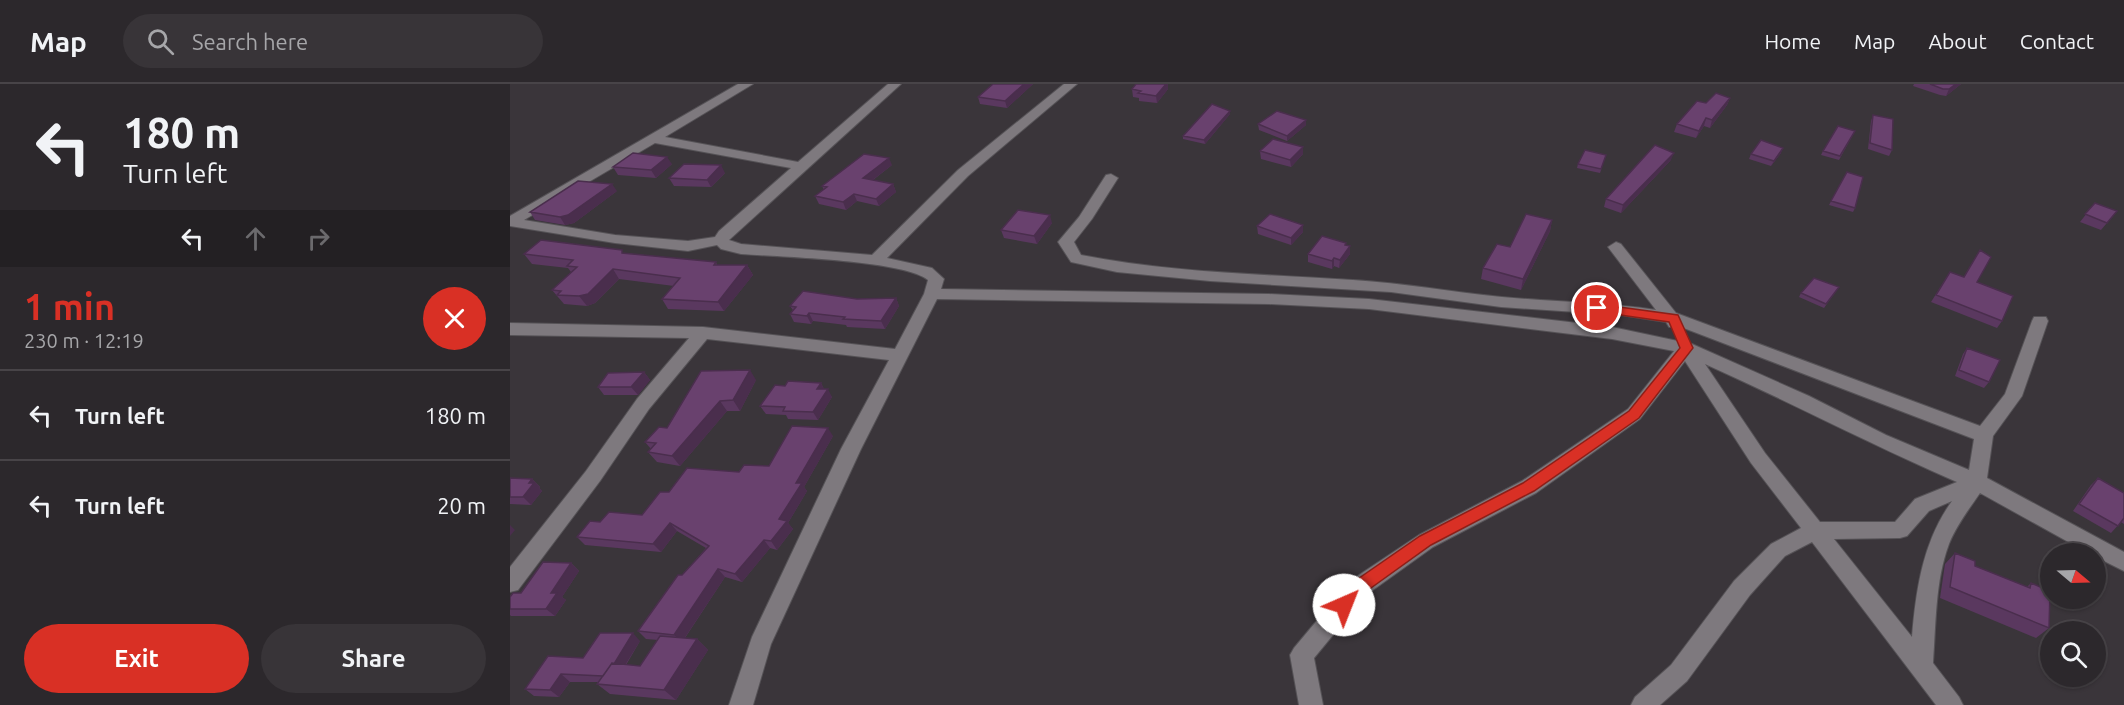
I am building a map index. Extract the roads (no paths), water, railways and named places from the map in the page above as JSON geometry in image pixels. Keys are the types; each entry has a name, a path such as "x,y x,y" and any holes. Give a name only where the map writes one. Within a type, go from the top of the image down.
{"street":[{"path":"511,222 747,84"},
{"path":"721,240 724,234 799,166 895,84"},
{"path":"876,261 963,173 1071,84"},
{"path":"653,139 799,166"},
{"path":"1111,178 1085,219 1066,242 1076,260 1117,267 1210,276 1391,286 1501,302 1620,310 1674,318 1984,435"},
{"path":"511,222 636,241 688,246 721,240"},
{"path":"721,240 726,246 741,249 876,261 926,271 936,279 932,294 851,449 760,644 741,705"},
{"path":"1616,247 1674,318 1686,348 1758,458 1952,705"},
{"path":"932,294 1269,298 1369,304 1612,333 1686,348 1803,401 1879,440 1977,482 2124,562"},
{"path":"1921,666 1928,593 1938,545 1954,514 1977,482 1984,435 2013,396 2040,321"},
{"path":"510,329 703,333 900,355"},
{"path":"510,583 593,477 644,404 703,333"},
{"path":"1311,705 1302,655 1358,588 1425,541 1529,487 1634,414 1686,348"},
{"path":"1643,705 1678,673 1742,588 1778,550 1815,531 1900,530 1922,505 1977,482"}]}
